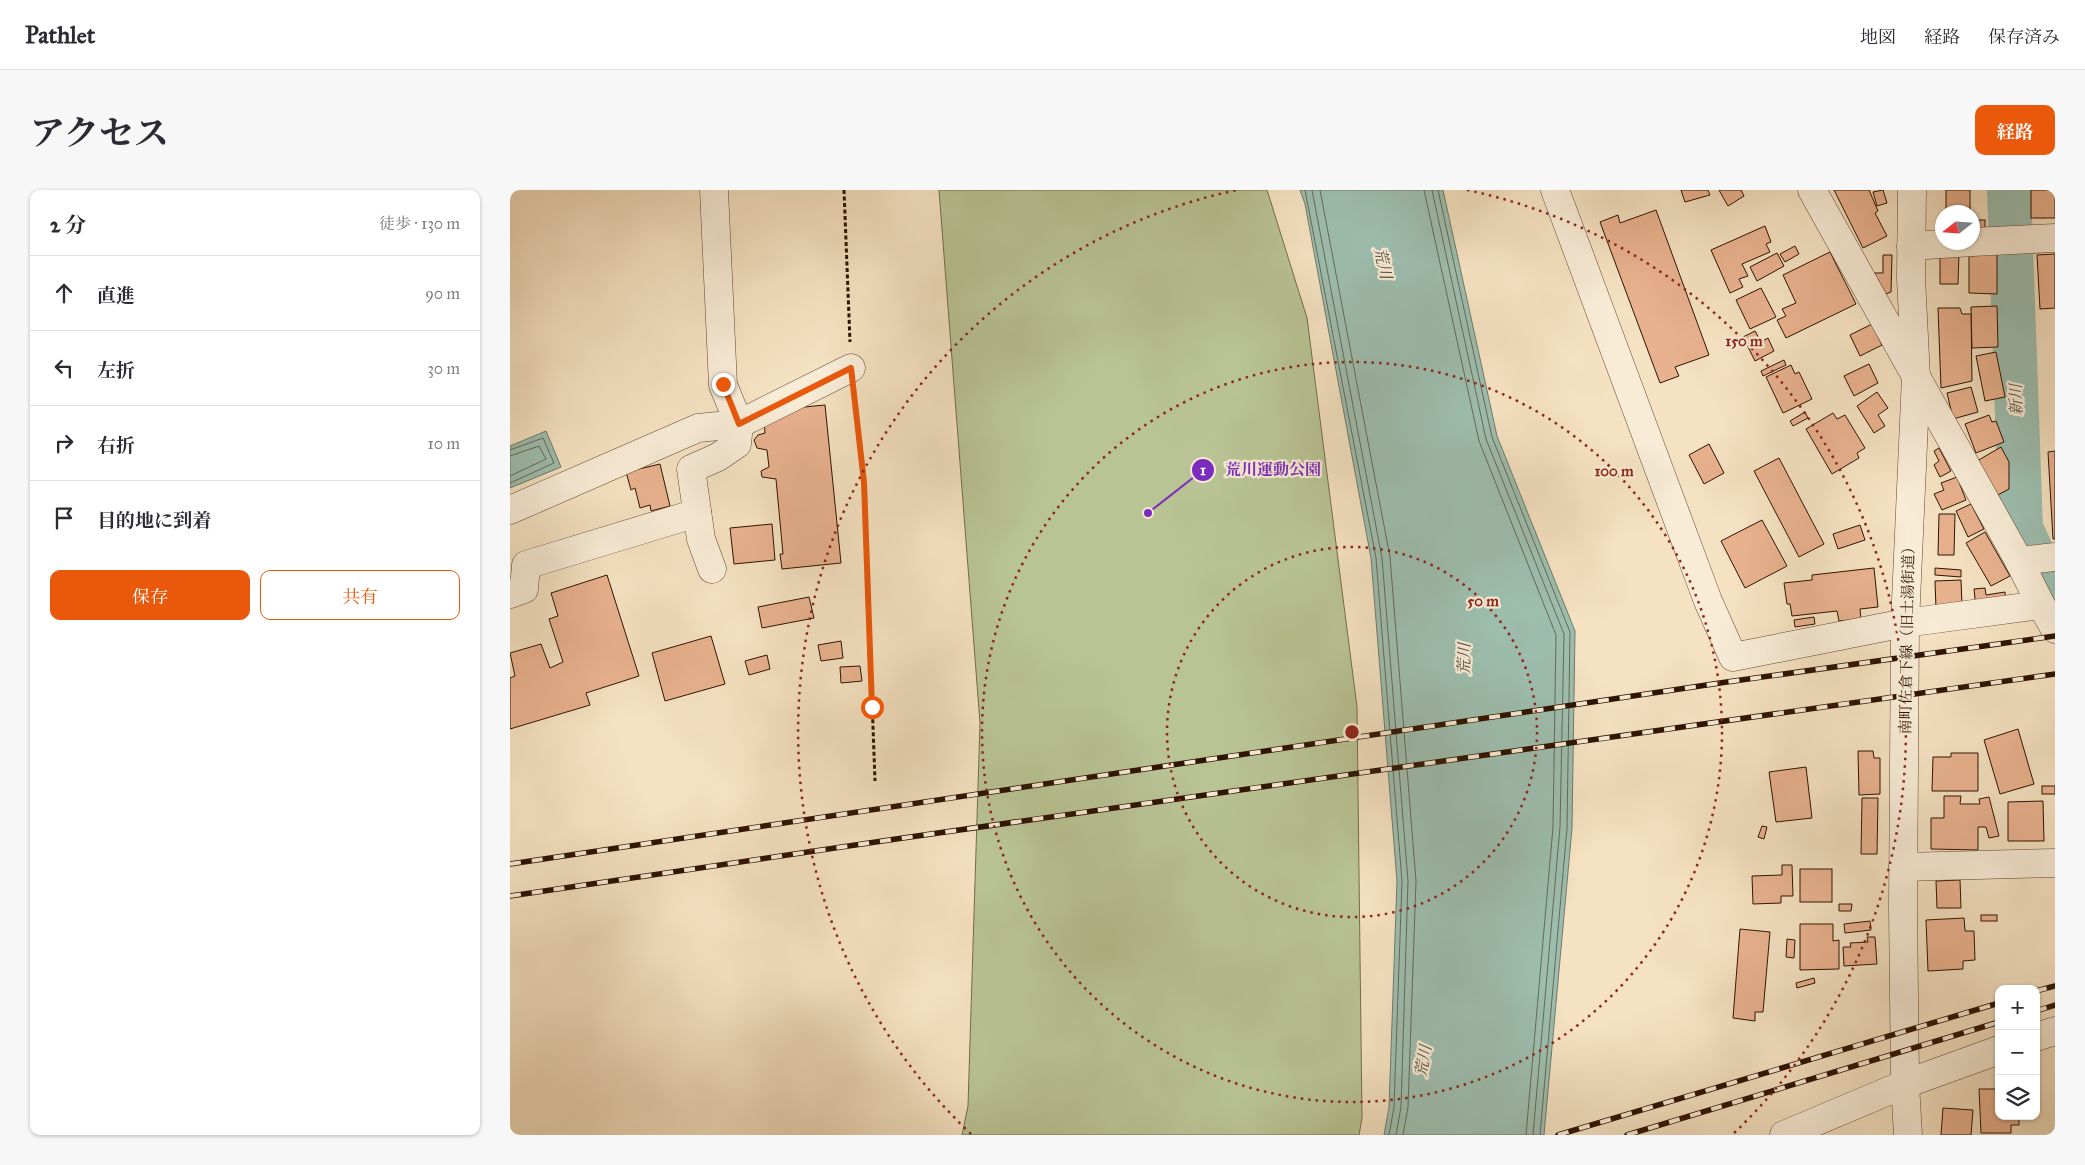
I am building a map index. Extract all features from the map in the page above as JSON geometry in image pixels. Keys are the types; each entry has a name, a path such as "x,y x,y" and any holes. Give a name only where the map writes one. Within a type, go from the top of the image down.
{"street":[{"path":"712,569 701,539 691,469 718,457 737,444 739,424 723,384 714,190"},
{"path":"1554,190 1708,601 1733,657 1905,623 2041,605"},
{"path":"1812,190 2055,629"},
{"name":"南町佐倉下線（旧土湯街道）","path":"1908,1135 1905,1084 1903,866 1905,623 1916,377 1911,246 1912,190"},
{"path":"1980,242 2055,238"},
{"path":"1911,246 1935,244"},
{"path":"510,510 698,428 739,424 851,368"},
{"path":"510,594 524,589 526,565 697,513"},
{"path":"2019,561 2055,556"},
{"path":"1903,866 2055,863"},
{"path":"2040,1036 2055,1031"},
{"path":"1784,1135 1905,1084 1995,1051"}],"path":[{"path":"844,190 851,368 864,482 875,781"}],"green space":[{"path":"939,190 1267,190 1307,318 1357,707 1362,1118 1359,1135 962,1135 968,1106 980,723"}],"water":[{"name":"荒川","path":"1300,190 1443,190 1497,436 1575,631 1572,828 1544,1135 1384,1135 1389,1107 1397,881 1371,558 1305,204"},
{"path":"546,431 561,467 510,488 510,446"}],"building":[{"path":"1681,190 1708,190 1710,195 1685,202"},
{"path":"1719,190 1741,190 1744,196 1728,206"},
{"path":"1834,190 1869,190 1878,211 1875,213 1887,236 1863,248"},
{"path":"1883,190 1887,203 1877,206 1873,192"},
{"path":"1946,190 1970,190 1970,205 1946,205"},
{"path":"2031,190 2055,190 2055,218 2031,218"},
{"path":"1656,210 1709,355 1675,367 1679,376 1660,383 1600,222 1618,215 1620,223"},
{"path":"1980,220 1985,220 1985,231 1980,231"},
{"path":"1765,226 1771,242 1766,244 1770,252 1742,264 1748,276 1739,279 1743,287 1730,293 1711,250"},
{"path":"1795,246 1799,254 1785,262 1780,254"},
{"path":"1980,247 1997,247 1997,294 1969,293 1969,250 1980,250"},
{"path":"1830,252 1856,304 1786,338 1777,320 1786,316 1782,309 1796,303 1783,275"},
{"path":"1777,253 1784,266 1757,281 1750,267"},
{"path":"1940,253 1959,253 1958,284 1940,284"},
{"path":"2055,254 2055,308 2040,309 2037,255"},
{"path":"1883,255 1892,255 1891,292 1886,294 1874,273 1883,273"},
{"path":"1761,288 1776,317 1750,329 1736,300"},
{"path":"1997,306 1998,347 1972,348 1971,307"},
{"path":"1938,308 1960,308 1962,314 1971,314 1972,381 1941,388"},
{"path":"1872,324 1882,345 1860,356 1850,335"},
{"path":"1755,331 1761,342 1768,338 1774,351 1755,361 1743,337"},
{"path":"1996,352 2005,397 1985,401 1976,356"},
{"path":"1784,360 1786,365 1763,376 1761,371"},
{"path":"1869,364 1878,383 1854,396 1844,376"},
{"path":"1791,365 1795,374 1799,372 1812,399 1783,413 1766,377"},
{"path":"1971,387 1978,412 1953,419 1947,393"},
{"path":"1877,392 1888,408 1878,415 1885,426 1874,433 1857,406"},
{"path":"825,405 841,563 782,569 780,554 783,554 776,479 762,477 761,471 769,467 767,450 757,448 754,440 758,435 765,433 764,419 773,410"},
{"path":"1805,412 1808,418 1793,426 1790,421"},
{"path":"1833,413 1837,419 1845,415 1865,448 1857,453 1859,458 1832,474 1806,429"},
{"path":"1989,415 1992,422 1996,421 2004,442 1976,453 1965,424"},
{"path":"1709,444 1724,473 1704,484 1689,455"},
{"path":"2001,447 2009,462 2009,489 1996,496 1977,461"},
{"path":"1939,448 1951,471 1940,477 1934,465 1939,461 1934,451"},
{"path":"2055,451 2055,539 2053,539 2048,452"},
{"path":"1779,458 1824,544 1799,557 1754,471"},
{"path":"660,464 670,506 651,511 650,505 640,508 635,488 631,490 626,472"},
{"path":"1957,477 1966,500 1942,510 1934,494 1944,490 1941,483"},
{"path":"1971,504 1984,529 1968,537 1956,511"},
{"path":"1939,514 1955,514 1954,555 1938,555"},
{"path":"1762,520 1787,566 1745,588 1721,541"},
{"path":"772,524 775,560 734,564 730,528"},
{"path":"1860,525 1865,540 1838,549 1833,534"},
{"path":"1985,532 2010,576 1991,586 1966,543"},
{"path":"1874,568 1878,607 1860,609 1861,619 1839,621 1837,611 1792,616 1790,604 1787,604 1784,583 1812,580 1812,575"},
{"path":"1935,568 1961,570 1961,577 1935,575"},
{"path":"607,575 639,676 586,693 590,705 510,729 510,678 515,676 510,653 541,644 550,668 563,662 549,619 558,616 551,593"},
{"path":"1961,580 1962,605 1936,609 1935,581"},
{"path":"1985,588 1986,595 2005,592 2006,605 1976,608 1974,589"},
{"path":"809,597 814,618 762,628 758,607"},
{"path":"1814,617 1815,624 1795,627 1794,620"},
{"path":"711,636 725,684 665,701 652,653"},
{"path":"841,641 843,658 821,661 818,645"},
{"path":"767,655 770,669 749,675 745,661"},
{"path":"860,666 862,681 841,683 840,667"},
{"path":"2018,729 2034,784 2000,794 1984,740"},
{"path":"1858,751 1873,751 1874,758 1880,758 1880,794 1859,795"},
{"path":"1951,753 1978,753 1978,791 1932,791 1933,757 1951,757"},
{"path":"1806,767 1812,818 1776,822 1769,772"},
{"path":"2042,786 2055,786 2055,794 2042,794"},
{"path":"1944,796 1961,796 1960,804 1980,804 1979,799 1989,797 1999,836 1989,838 1986,827 1978,827 1978,850 1931,849 1931,818 1944,818"},
{"path":"1862,798 1878,798 1877,854 1861,854"},
{"path":"2043,801 2044,841 2008,841 2008,802"},
{"path":"1762,826 1767,827 1764,839 1758,837"},
{"path":"1782,865 1792,865 1793,896 1781,896 1781,903 1753,904 1752,876 1782,875"},
{"path":"1800,869 1832,869 1832,902 1800,902"},
{"path":"1960,880 1961,908 1937,908 1936,881"},
{"path":"1839,904 1852,904 1851,911 1839,911"},
{"path":"1981,915 1997,915 1997,921 1981,921"},
{"path":"1964,918 1965,931 1974,931 1975,960 1963,961 1963,969 1928,971 1926,920"},
{"path":"1870,921 1871,930 1845,933 1844,924"},
{"path":"1800,924 1833,924 1833,941 1839,940 1839,969 1800,970"},
{"path":"1740,929 1770,932 1763,1012 1755,1012 1755,1021 1733,1018"},
{"path":"1867,937 1875,937 1877,964 1844,966 1843,947 1851,947 1850,943 1868,942"},
{"path":"1787,939 1795,940 1794,958 1786,957"},
{"path":"1814,978 1815,983 1797,988 1796,983"},
{"path":"1979,1089 1995,1089 1995,1120 2019,1120 2019,1125 2011,1125 2011,1133 1981,1133"},
{"path":"1943,1108 1973,1110 1971,1135 1941,1135"}],"waterway":[{"name":"新川","path":"2009,190 2021,528 2055,603"}],"railway":[{"path":"510,864 1720,683 2055,636"},
{"path":"510,896 896,839 2055,674"},
{"path":"2040,990 2055,986"},
{"path":"1558,1135 1995,1004"},
{"path":"2040,1010 2055,1005"},
{"path":"1627,1135 1995,1023"}],"place":[{"name":"荒川運動公園","path":"1148,513"}],"route":[{"path":"723,384 739,424 851,368 864,482 872,707"}]}
